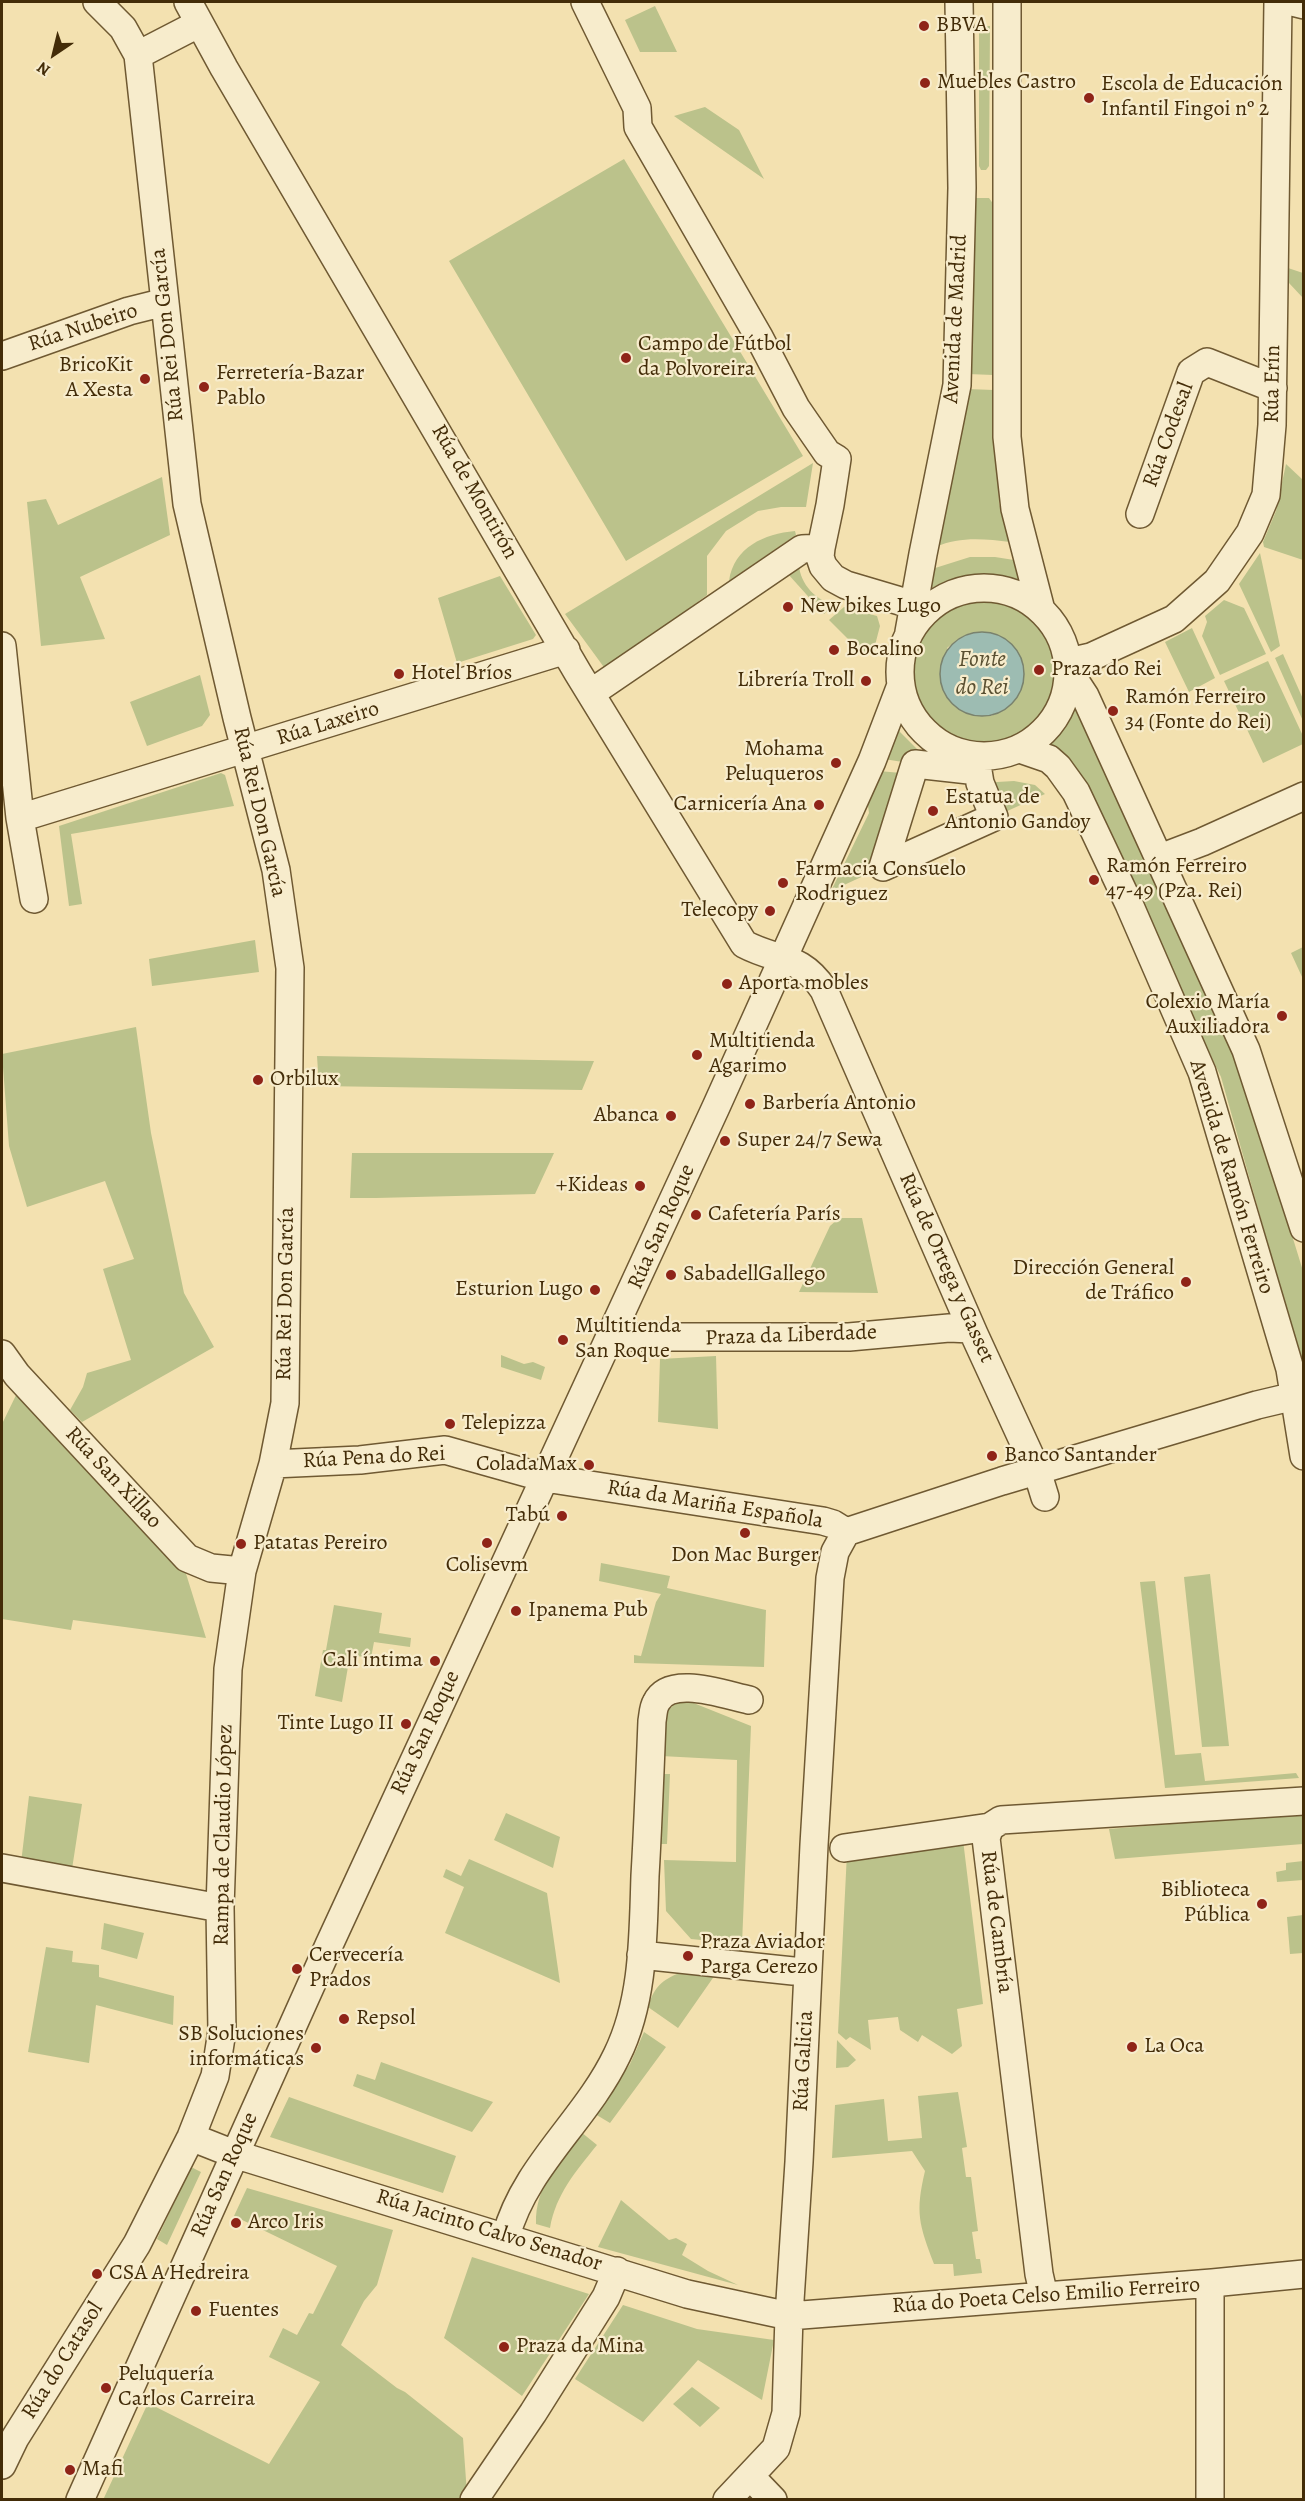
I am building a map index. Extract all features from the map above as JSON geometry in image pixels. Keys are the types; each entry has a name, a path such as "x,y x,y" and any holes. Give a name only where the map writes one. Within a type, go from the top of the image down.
{"street":[{"path":"97,2 123,28 138,55 193,13"},
{"path":"585,2 637,108 638,127 758,334 796,408 826,453 837,459 820,557 823,566 833,578 846,585 920,607 968,589 994,588 1020,595 1041,610 1060,633 1069,667 1085,696 1160,858 1246,1050 1304,1228"},
{"name":"Avenida de Madrid","path":"901,685 900,667 903,649 920,607 957,386 962,188 959,2"},
{"name":"Avenida de Madrid","path":"1007,2 1007,436 1015,509 1041,610"},
{"name":"Rúa Erín","path":"1069,667 1174,619 1217,581 1250,533 1266,495 1273,388 1278,2"},
{"path":"1292,2 1304,5"},
{"name":"Rúa de Montirón","path":"193,13 591,693 744,944 780,963"},
{"name":"Rúa Rei Don García","path":"138,55 187,504 276,870 290,968 285,1403 273,1464 242,1571"},
{"path":"962,188 1006,189"},
{"name":"Rúa Nubeiro","path":"2,356 129,311 165,302"},
{"name":"Rúa Codesal","path":"1140,514 1191,372 1207,362 1273,388"},
{"path":"591,693 824,536"},
{"path":"2,646 20,818 34,899"},
{"name":"Rúa Laxeiro","path":"20,818 566,650"},
{"path":"901,685 909,710 924,731 945,747 969,756 996,756 1020,749 1041,736 1056,718 1066,696 1069,667"},
{"path":"780,963 872,761 901,685"},
{"name":"Avenida de Ramón Ferreiro","path":"1020,749 1049,759 1068,779 1129,904 1205,1080 1297,1367 1304,1456"},
{"path":"915,764 978,771 980,783 994,817 883,867 915,764"},
{"path":"1160,858 1202,842 1304,796"},
{"name":"Rúa de Ortega y Gasset","path":"780,963 809,970 824,990 971,1329 1038,1471 1045,1497"},
{"name":"Rúa San Roque","path":"80,2499 234,2154 610,1339 780,963"},
{"name":"Praza da Liberdade","path":"610,1339 623,1337 849,1336 949,1328 971,1329"},
{"name":"Rúa San Xillao","path":"2,1354 17,1375 187,1558 212,1568 242,1571"},
{"name":"Rúa da Mariña Española","path":"545,1478 823,1521 846,1532 1038,1471 1299,1396"},
{"name":"Rúa Pena do Rei","path":"273,1464 360,1460 445,1450 545,1478"},
{"name":"Rúa Galicia","path":"750,2476 776,2448 786,2413 789,2316 830,1578 835,1552 846,1532"},
{"name":"Rampa de Claudio López","path":"207,2098 215,2076 222,2031 220,1908 228,1669 242,1571"},
{"path":"506,2236 510,2219 528,2183 604,2079 618,2054 636,2006 641,1955 652,1721 656,1701 669,1689 682,1686 749,1700"},
{"name":"Rúa de Cambría","path":"1044,2296 1039,2274 986,1839 990,1827 1001,1820 1304,1801"},
{"path":"844,1848 990,1827"},
{"path":"2,1868 220,1908"},
{"path":"641,1955 793,1971"},
{"name":"Rúa do Catasol","path":"2,2465 15,2438 137,2244 191,2137 207,2098"},
{"name":"Rúa Jacinto Calvo Senador","path":"191,2137 234,2154 506,2236 687,2294 789,2316"},
{"path":"474,2499 539,2404 606,2297 617,2271"},
{"name":"Rúa do Poeta Celso Emilio Ferreiro","path":"789,2316 1304,2274"},
{"path":"1210,2499 1210,2292 1212,2283"},
{"path":"727,2499 750,2476 773,2499"}],"green space":[{"path":"655,6 677,52 640,52 625,20"},
{"path":"979,26 990,26 989,166 986,170 981,170 979,166"},
{"path":"705,107 739,130 764,179 674,116"},
{"name":"Campo de Fútbol da Polvoreira","path":"624,159 803,456 626,561 449,261"},
{"path":"975,198 989,198 994,205 993,375 968,374"},
{"path":"1288,268 1303,273 1303,298 1289,283"},
{"path":"967,389 994,390 999,503 1010,542 982,539 963,540 936,547"},
{"path":"813,463 806,507 781,507 758,511 726,531 707,556 707,595 606,670 565,614"},
{"path":"1286,464 1303,480 1303,560 1264,547 1263,542 1276,511"},
{"path":"162,477 170,535 80,577 105,639 41,646 27,502 46,499 58,525"},
{"path":"795,531 796,535 729,581 737,559 752,544 772,535"},
{"path":"1260,553 1280,646 1271,652 1239,584"},
{"path":"970,557 1014,560 1021,582 974,576 928,589 932,569"},
{"path":"799,565 803,579 811,591 822,600 835,604 824,614 788,574"},
{"path":"500,576 536,635 533,639 457,663 438,598"},
{"path":"1224,600 1244,608 1266,654 1220,675 1202,636 1207,622 1205,616"},
{"name":"Praza do Rei","path":"975,602 1008,605 1028,616 1049,643 1056,677 1054,688 1043,713 1031,726 1007,739 977,743 952,736 932,720 919,699 914,674 917,650 929,627 955,608","holes":["971,633 1021,690 1009,706 991,716 947,648 959,638"]},
{"path":"844,607 877,616 880,626 874,649 863,654 829,620"},
{"path":"1192,628 1215,678 1189,692 1165,642"},
{"path":"1283,654 1303,699 1303,721 1275,658"},
{"path":"1268,661 1303,736 1303,744 1263,763 1224,681"},
{"path":"200,675 210,715 202,726 147,746 130,702"},
{"path":"1076,703 1237,1057 1303,1271 1303,1356 1297,1358 1277,1276 1221,1077 1084,789 1063,753 1050,745 1070,720"},
{"path":"897,724 900,732 923,755 915,764 884,759"},
{"path":"879,771 912,774 883,867 831,891 869,813 867,799"},
{"path":"221,773 225,775 234,806 71,834 82,904 69,906 59,826"},
{"path":"1014,781 1035,785 1045,794 994,817 980,783"},
{"path":"255,940 259,972 152,986 149,959"},
{"path":"1303,947 1303,979 1291,953"},
{"path":"136,1027 151,1133 184,1293 214,1347 82,1422 70,1410 83,1387 87,1373 131,1360 103,1269 134,1259 105,1181 27,1207 9,1146 2,1054"},
{"path":"317,1056 594,1061 582,1090 319,1086"},
{"path":"352,1153 554,1153 535,1194 350,1198"},
{"path":"839,1218 862,1218 878,1293 799,1292 830,1226"},
{"path":"501,1355 524,1364 533,1362 545,1367 541,1380 501,1367"},
{"path":"716,1356 718,1429 658,1422 660,1359"},
{"path":"19,1389 183,1564 206,1638 73,1620 71,1630 2,1619 2,1424"},
{"path":"601,1563 670,1576 667,1588 766,1610 764,1667 634,1663 634,1655 641,1656 656,1602 661,1594 599,1581"},
{"path":"1210,1574 1229,1746 1202,1747 1184,1577"},
{"path":"1155,1581 1175,1755 1201,1753 1205,1781 1296,1773 1299,1778 1165,1788 1140,1582"},
{"path":"334,1605 382,1613 379,1633 411,1638 410,1647 374,1642 371,1658 350,1655 342,1702 315,1696"},
{"path":"686,1700 751,1726 742,1944 691,1939 666,1911 664,1860 736,1862 737,1760 661,1756 665,1713 677,1702"},
{"path":"661,1774 670,1774 667,1844 658,1844"},
{"path":"29,1796 82,1804 72,1869 21,1863"},
{"path":"506,1813 560,1837 553,1868 494,1840"},
{"path":"1303,1813 1303,1844 1115,1859 1109,1829"},
{"path":"963,1840 983,2004 957,2009 962,2046 952,2054 922,2035 918,2042 900,2030 898,2017 868,2020 871,2050 850,2037 846,2040 838,2033 847,1853"},
{"path":"469,1859 547,1893 560,1983 445,1933 464,1887 443,1877 446,1869 461,1876"},
{"path":"1303,1861 1303,1880 1277,1882 1276,1872 1286,1870 1286,1863"},
{"path":"1303,1915 1303,1953 1290,1954 1287,1917"},
{"path":"104,1923 144,1933 137,1959 101,1949"},
{"path":"46,1947 73,1951 72,1962 99,1965 99,1977 174,1996 173,2025 96,2005 89,2063 28,2052"},
{"path":"677,1974 715,1975 678,2028 648,2007 658,1987"},
{"path":"644,2032 666,2047 610,2123 595,2114 630,2064"},
{"path":"837,2040 856,2060 848,2067 836,2068"},
{"path":"381,2062 493,2102 472,2132 353,2086 357,2074 375,2080"},
{"path":"958,2092 967,2147 962,2148 966,2177 971,2177 978,2231 972,2232 976,2259 980,2259 982,2273 954,2276 953,2264 934,2264 925,2238 919,2208 925,2171 912,2151 832,2158 835,2105 884,2099 888,2141 922,2138 918,2096"},
{"path":"289,2097 456,2156 443,2193 270,2137"},
{"path":"581,2132 597,2145 574,2174 562,2194 550,2228 536,2224 537,2210 544,2186"},
{"path":"191,2167 201,2172 167,2245 157,2239"},
{"path":"247,2188 393,2230 377,2285 364,2301 341,2345 463,2438 467,2494 460,2500 103,2500 148,2403 269,2464 320,2382 269,2357 283,2328 297,2335 309,2313 313,2314 337,2266 234,2216"},
{"path":"621,2200 669,2240 676,2238 687,2244 682,2255 708,2271 738,2285 598,2247"},
{"path":"472,2257 589,2294 522,2396 444,2338"},
{"path":"623,2305 697,2329 774,2340 762,2400 698,2360 643,2422 575,2379"},
{"path":"692,2387 720,2408 700,2427 673,2404"}],"water":[{"name":"Fonte do Rei","path":"974,632 990,632 1006,639 1017,650 1024,666 1021,690 1012,704 990,716 974,716 958,709 947,698 940,682 940,666 947,650 958,639"}],"place":[{"name":"BBVA","path":"924,26"},
{"name":"Muebles Castro","path":"925,83"},
{"name":"Escola de Educación Infantil Fingoi nº 2","path":"1089,98"},
{"name":"Campo de Fútbol da Polvoreira","path":"626,358"},
{"name":"BricoKit A Xesta","path":"145,379"},
{"name":"Ferretería-Bazar Pablo","path":"204,387"},
{"name":"New bikes Lugo","path":"788,607"},
{"name":"Bocalino","path":"834,650"},
{"name":"Praza do Rei","path":"1039,670"},
{"name":"Hotel Bríos","path":"399,674"},
{"name":"Librería Troll","path":"866,681"},
{"name":"Ramón Ferreiro 34 (Fonte do Rei)","path":"1113,711"},
{"name":"Mohama Peluqueros","path":"836,763"},
{"name":"Carnicería Ana","path":"819,805"},
{"name":"Estatua de Antonio Gandoy","path":"933,811"},
{"name":"Ramón Ferreiro 47-49 (Pza. Rei)","path":"1094,880"},
{"name":"Farmacia Consuelo Rodriguez","path":"783,883"},
{"name":"Telecopy","path":"770,911"},
{"name":"Aporta mobles","path":"727,984"},
{"name":"Colexio María Auxiliadora","path":"1282,1016"},
{"name":"Multitienda Agarimo","path":"697,1055"},
{"name":"Orbilux","path":"258,1080"},
{"name":"Barbería Antonio","path":"750,1104"},
{"name":"Abanca","path":"671,1116"},
{"name":"Super 24/7 Sewa","path":"725,1141"},
{"name":"+Kideas","path":"640,1186"},
{"name":"Cafetería París","path":"696,1215"},
{"name":"SabadellGallego","path":"671,1275"},
{"name":"Dirección General de Tráfico","path":"1186,1282"},
{"name":"Esturion Lugo","path":"595,1290"},
{"name":"Multitienda San Roque","path":"563,1340"},
{"name":"Telepizza","path":"450,1424"},
{"name":"Banco Santander","path":"992,1456"},
{"name":"ColadaMax","path":"589,1465"},
{"name":"Tabú","path":"562,1516"},
{"name":"Don Mac Burger","path":"745,1533"},
{"name":"Colisevm","path":"487,1543"},
{"name":"Patatas Pereiro","path":"241,1544"},
{"name":"Ipanema Pub","path":"516,1611"},
{"name":"Cali íntima","path":"435,1661"},
{"name":"Tinte Lugo II","path":"406,1724"},
{"name":"Biblioteca Pública","path":"1262,1904"},
{"name":"Praza Aviador Parga Cerezo","path":"688,1956"},
{"name":"Cervecería Prados","path":"297,1969"},
{"name":"Repsol","path":"344,2019"},
{"name":"La Oca","path":"1132,2047"},
{"name":"SB Soluciones informáticas","path":"316,2048"},
{"name":"Arco Iris","path":"236,2223"},
{"name":"CSA A Hedreira","path":"97,2274"},
{"name":"Fuentes","path":"196,2311"},
{"name":"Praza da Mina","path":"504,2347"},
{"name":"Peluquería Carlos Carreira","path":"106,2388"},
{"name":"Mafi","path":"70,2470"}]}
